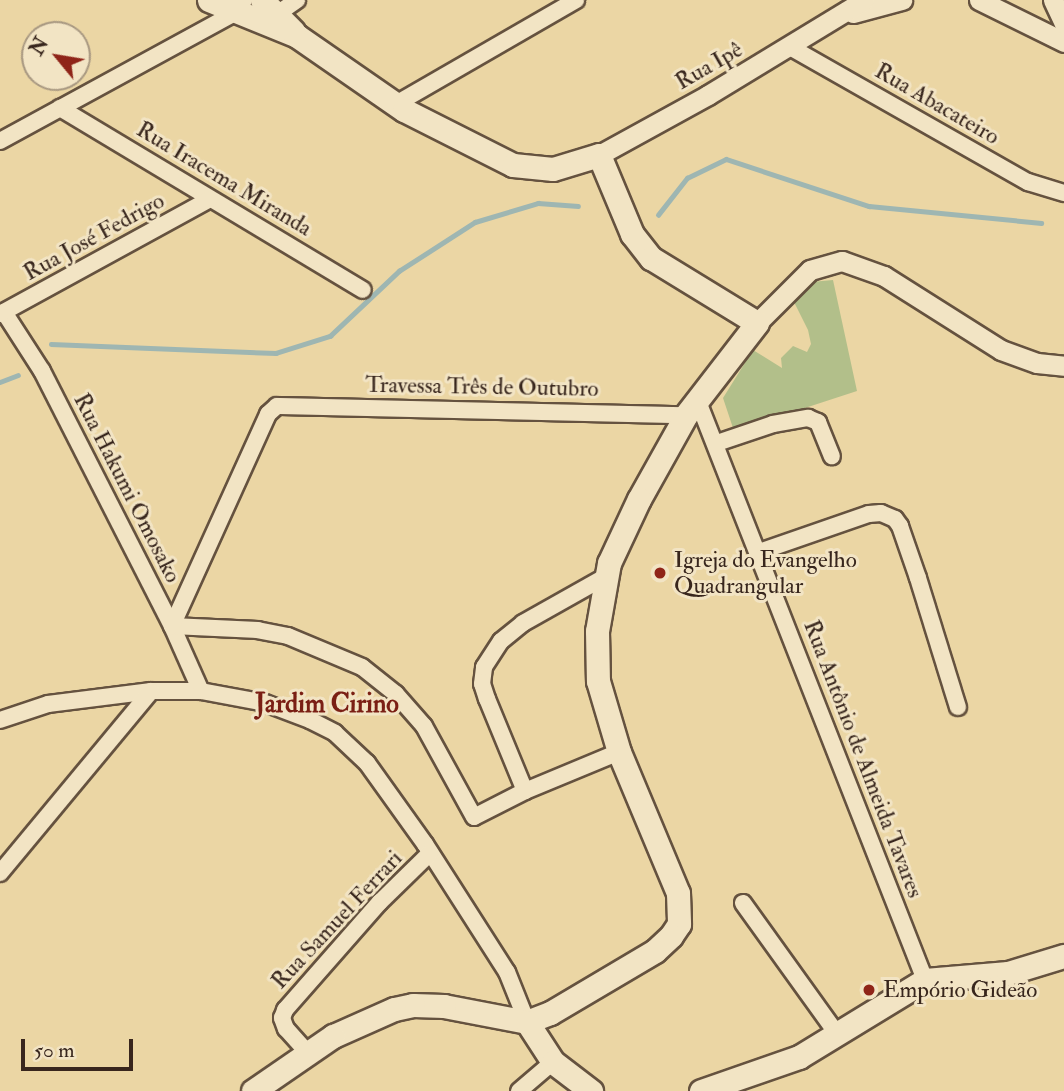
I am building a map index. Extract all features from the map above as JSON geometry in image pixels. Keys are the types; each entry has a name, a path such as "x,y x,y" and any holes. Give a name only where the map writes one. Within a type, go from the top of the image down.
{"main road":[{"path":"212,1 268,12 297,36 396,104 482,152 513,165 553,169 599,155 632,234 651,257 757,323 692,407 639,499 605,577 596,659 598,681 618,752 678,893 679,924 655,951 550,1013 527,1022 444,1006 413,1005 365,1021 307,1052 253,1091"},
{"path":"701,1091 799,1058 838,1035 872,1010 925,980 1008,973 1064,956"},
{"path":"527,1022 553,1062 591,1091"}],"street":[{"path":"268,12 296,0"},
{"path":"396,104 576,0"},
{"name":"Rua Ipê","path":"599,155 790,47 864,0"},
{"name":"Rua Ipê","path":"841,16 902,0"},
{"path":"979,0 1064,42"},
{"path":"1053,0 1064,24"},
{"path":"206,29 212,1"},
{"path":"0,141 206,29 241,6"},
{"name":"Rua Abacateiro","path":"790,47 1028,182 1064,193"},
{"name":"Rua Iracema Miranda","path":"60,108 163,167 210,199 363,290"},
{"name":"Rua José Fedrigo","path":"2,313 210,199"},
{"path":"757,323 810,270 842,261 884,276 1001,350 1037,363 1064,366"},
{"name":"Rua Hakumi Omosako","path":"2,313 41,371 172,626 201,691"},
{"name":"Travessa Três de Outubro","path":"172,626 268,414 277,406 692,407"},
{"name":"Rua Antônio de Almeida Tavares","path":"692,407 716,443 925,980"},
{"path":"716,443 773,424 808,418 818,422 832,456"},
{"path":"759,552 869,514 881,513 895,519 900,526 918,578 958,707"},
{"path":"524,791 482,684 484,667 501,640 523,623 605,577"},
{"path":"172,626 258,630 288,636 322,648 370,672 396,694 424,726 474,817 524,791 618,752"},
{"path":"0,873 151,691"},
{"path":"0,720 48,704 151,691 201,691 265,704 310,720 335,733 367,763 430,853 507,972 527,1022"},
{"name":"Rua Samuel Ferrari","path":"307,1052 283,1024 285,1010 380,902 430,853"},
{"path":"743,903 838,1035"},
{"path":"519,1091 553,1062"}],"green space":[{"path":"833,280 857,391 734,431 723,398 753,350 782,368 781,358 793,346 807,352 811,344 808,330 793,300 811,282"}],"waterway":[{"path":"658,215 687,178 726,159 869,206 1041,223"},
{"path":"51,344 276,353 330,336 399,271 475,222 538,203 578,206"},
{"path":"0,382 18,375"}],"place":[{"name":"Igreja do Evangelho Quadrangular","path":"660,573"},
{"name":"Empório Gideão","path":"869,990"}],"district":[{"name":"Jardim Cirino","path":"327,705"}]}
